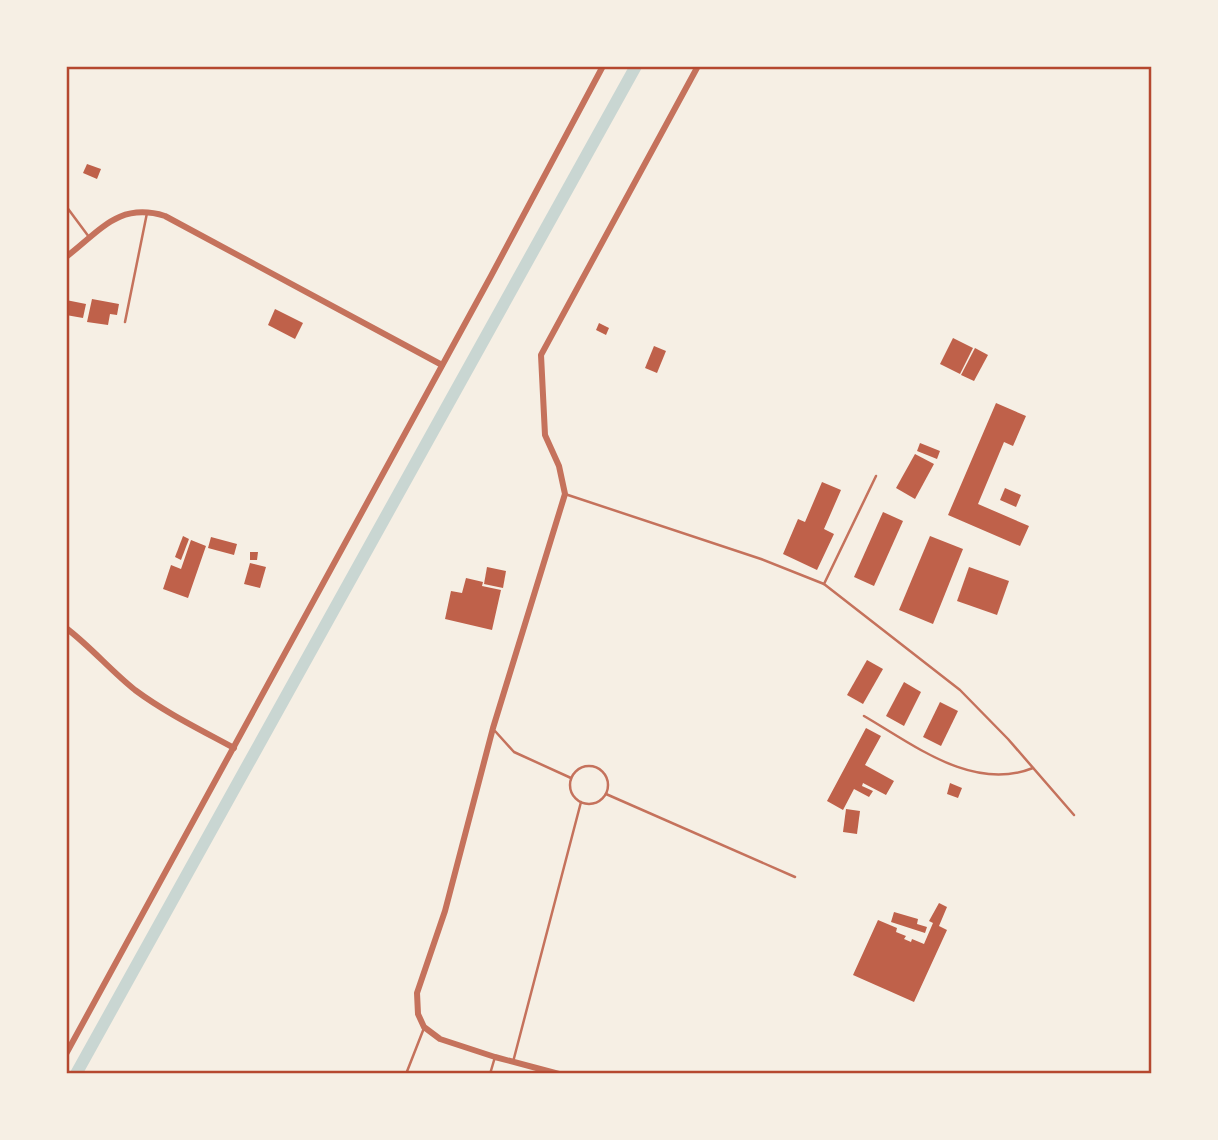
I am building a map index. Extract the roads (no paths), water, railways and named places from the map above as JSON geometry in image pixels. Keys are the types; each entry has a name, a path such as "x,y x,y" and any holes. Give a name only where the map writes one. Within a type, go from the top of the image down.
{"street":[{"path":"66,1054 603,66"},
{"path":"559,1073 440,1040 424,1027 418,1014 417,993 445,911 493,728 565,494 559,466 545,435 541,355 698,66"},
{"path":"66,257 120,216 133,211 147,211 165,216 442,365"},
{"path":"66,628 138,692 172,715 234,748"}],"lane":[{"path":"66,206 90,239"},
{"path":"125,323 147,211"},
{"path":"824,584 876,476"},
{"path":"565,494 761,559 824,584 960,690 1074,815"},
{"path":"864,716 970,772 992,776 1020,774 1033,768"},
{"path":"493,728 514,752 571,778"},
{"path":"582,767 600,768 607,778 606,794 594,803 581,802 572,793 571,778 576,770 582,767"},
{"path":"606,794 795,877"},
{"path":"513,1062 581,802"},
{"path":"406,1073 424,1027"},
{"path":"490,1073 495,1057"}],"waterway":[{"path":"76,1074 636,66"}]}
